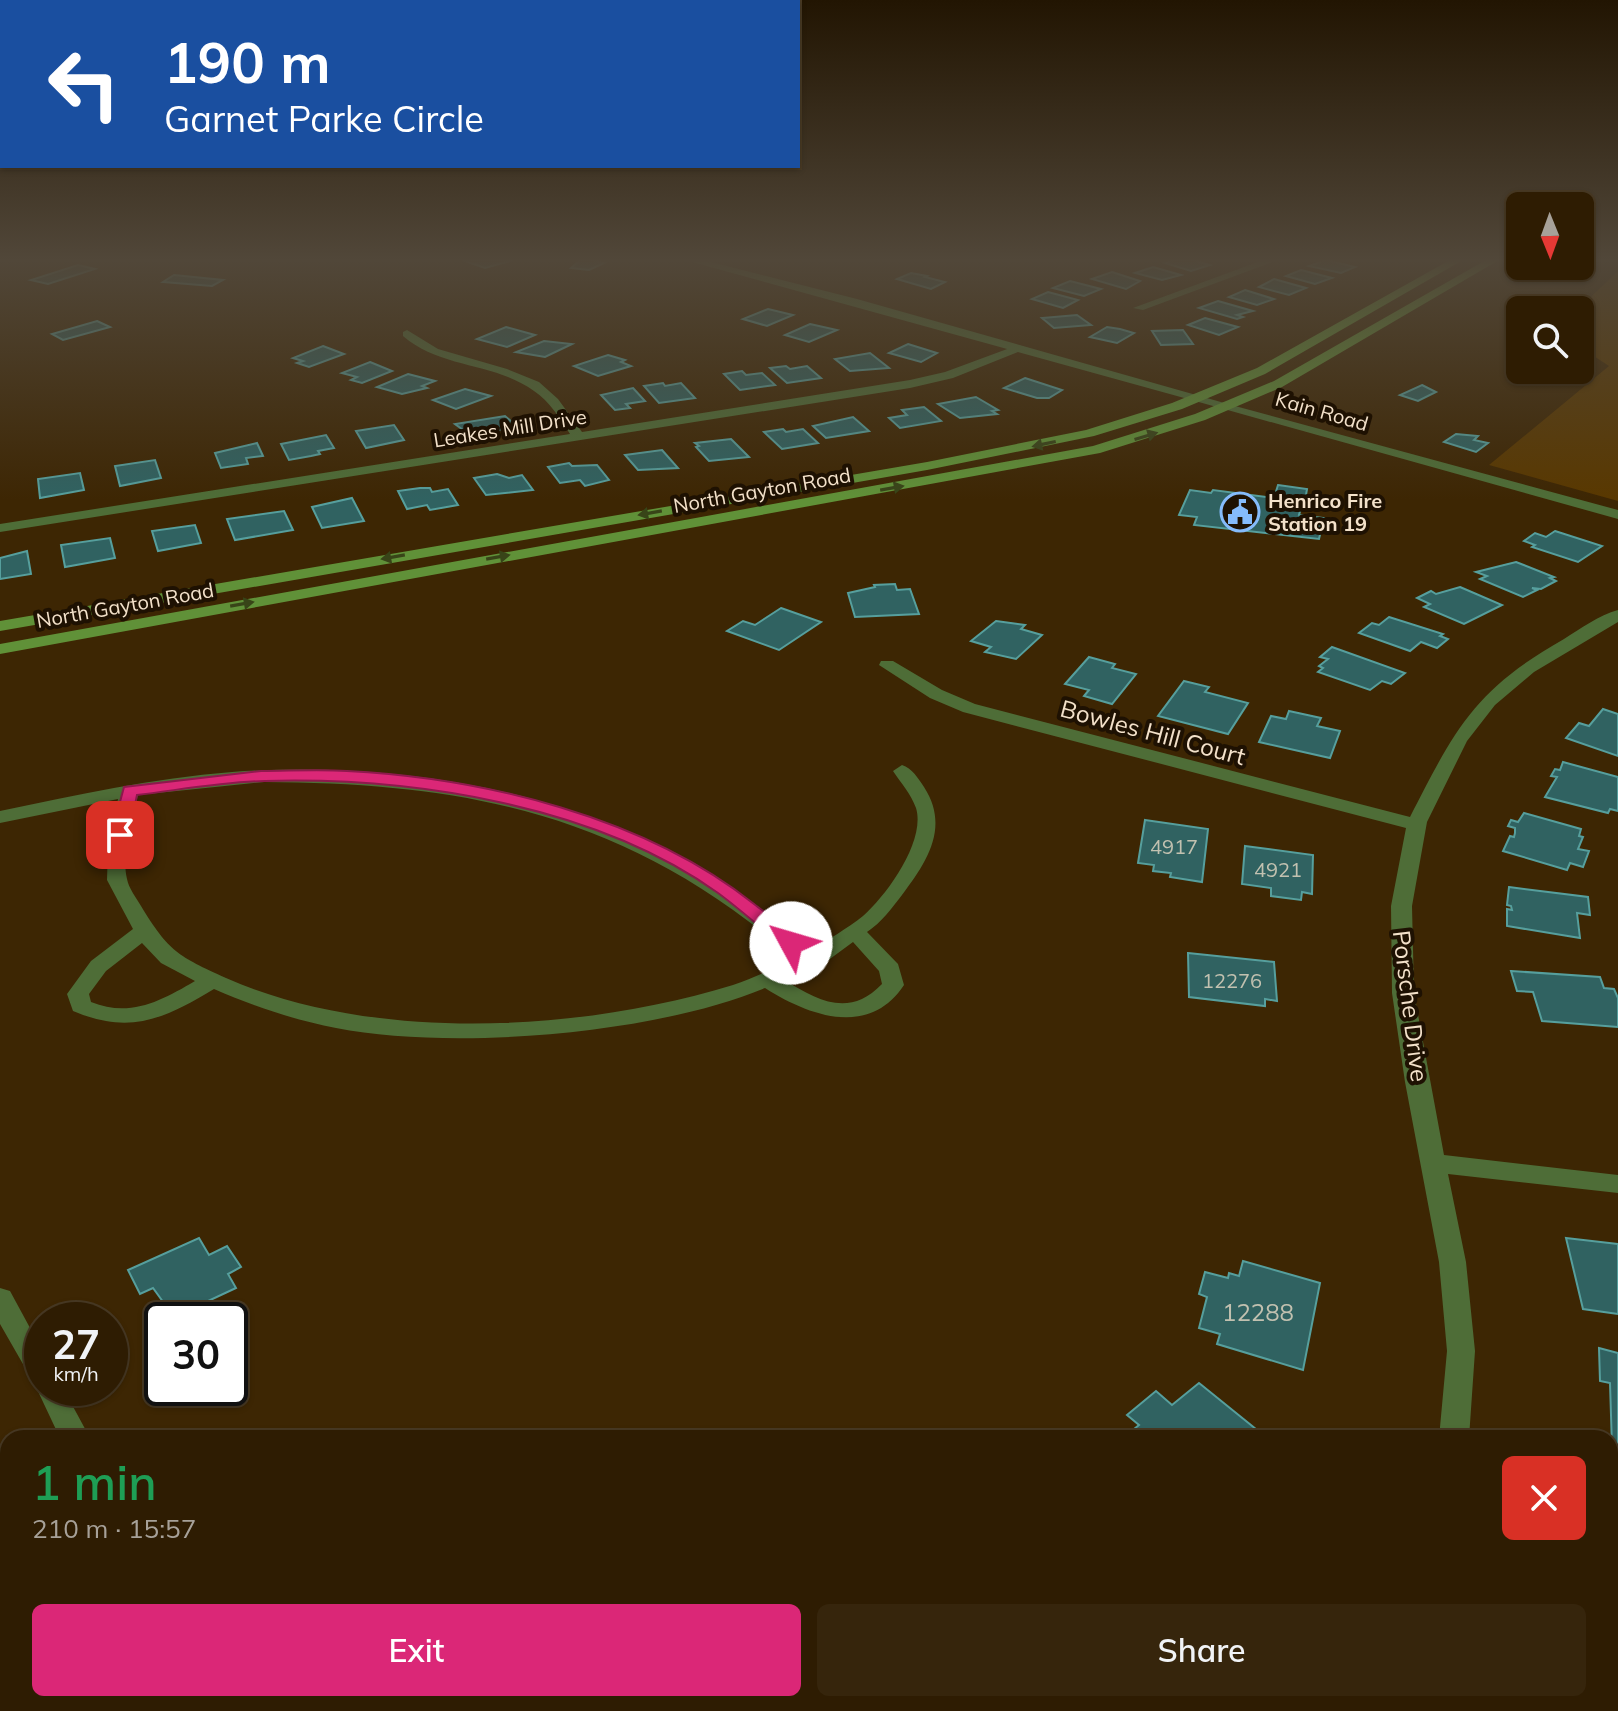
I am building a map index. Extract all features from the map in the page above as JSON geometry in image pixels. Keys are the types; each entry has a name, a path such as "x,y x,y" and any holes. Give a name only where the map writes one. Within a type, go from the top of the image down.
{"main road":[{"name":"North Gayton Road","path":"0,626 988,455 1089,433 1199,397 1261,371 1316,340"},
{"name":"North Gayton Road","path":"0,649 1049,459 1148,436 1229,406 1356,340"}],"street":[{"path":"415,340 428,350 489,366 536,386 550,398 579,437"},
{"name":"Kain Road","path":"993,340 1618,515"},
{"name":"Leakes Mill Drive","path":"0,528 910,384 949,375 1022,348"},
{"name":"Porsche Drive","path":"1455,1430 1464,1363 1454,1278 1405,1007 1399,933 1404,866 1415,824 1439,768 1468,726 1499,691 1568,641 1618,615"},
{"name":"Bowles Hill Court","path":"887,665 936,694 969,708 1415,824"},
{"path":"130,790 120,835 117,880 144,931 173,963 257,1000 355,1024 472,1032 602,1021 715,999 811,962 868,924 904,883 926,841 928,816 922,794 902,771"},
{"path":"0,817 130,790 261,776 347,776 434,785 551,809 646,845 723,888 811,962"},
{"path":"144,931 101,962 86,978 78,994 81,1006 101,1017 126,1019 169,1006 213,980"},
{"path":"767,979 806,1004 831,1011 857,1010 883,998 893,985 890,969 855,932"},
{"path":"1434,1163 1618,1184"},
{"path":"0,1299 24,1343"},
{"path":"58,1406 71,1430"}],"shaded area":[{"path":"1594,340 1618,340 1618,501 1489,465 1587,384 1594,384 1594,378 1609,366 1594,356"}],"building":[{"path":"480,340 524,340 507,347"},
{"path":"1158,340 1190,340 1193,344 1161,345"},
{"path":"544,341 572,344 545,357 516,352"},
{"path":"908,344 937,353 921,362 889,353"},
{"path":"323,346 344,354 309,367 293,358"},
{"path":"870,353 889,368 850,371 835,359"},
{"path":"608,355 625,360 621,362 631,366 598,376 574,366"},
{"path":"370,362 392,371 362,383 351,380 357,377 342,373"},
{"path":"786,366 790,369 807,366 821,378 787,383 770,368"},
{"path":"742,371 746,375 762,373 775,385 740,390 724,374"},
{"path":"408,374 435,381 422,386 427,388 402,394 377,387"},
{"path":"1025,378 1062,390 1049,398 1037,398 1004,388"},
{"path":"663,383 665,386 681,383 695,398 659,403 644,386"},
{"path":"1422,385 1436,392 1418,401 1400,395"},
{"path":"633,388 645,401 626,404 630,408 615,410 601,395"},
{"path":"465,389 491,396 456,409 433,400"},
{"path":"976,397 998,410 992,411 997,414 960,418 938,404"},
{"path":"924,407 941,421 900,428 889,418 907,415 902,410"},
{"path":"505,416 518,427 470,435 455,424"},
{"path":"853,417 869,431 826,438 813,426"},
{"path":"394,425 404,440 366,448 356,431"},
{"path":"783,429 786,432 803,429 818,443 782,449 764,432"},
{"path":"1456,434 1478,436 1474,440 1488,443 1476,452 1444,442"},
{"path":"326,435 334,448 318,451 320,454 311,456 289,460 281,444"},
{"path":"731,439 749,457 709,461 695,443"},
{"path":"257,443 263,456 246,458 248,464 221,468 215,453"},
{"path":"662,450 678,468 638,470 625,455"},
{"path":"155,460 161,478 120,486 115,466"},
{"path":"569,463 572,466 597,465 609,480 585,486 580,480 560,483 548,467"},
{"path":"80,473 84,490 40,498 38,479"},
{"path":"497,474 509,478 522,475 533,490 486,495 474,478"},
{"name":"Henrico Fire Station 19","path":"1278,485 1307,489 1306,495 1319,497 1315,510 1301,508 1299,515 1324,518 1319,539 1194,525 1197,517 1179,515 1190,490 1274,498"},
{"path":"430,488 432,492 448,489 458,505 430,510 427,505 407,509 398,491"},
{"path":"352,498 364,521 322,528 312,507"},
{"path":"284,511 293,530 235,540 227,519"},
{"path":"195,525 201,543 158,551 152,531"},
{"path":"1555,531 1602,546 1578,562 1532,547 1535,545 1524,541 1535,533 1546,537"},
{"path":"110,538 115,558 65,567 61,545"},
{"path":"27,551 31,574 0,579 0,558"},
{"path":"1516,562 1554,577 1550,578 1556,581 1541,589 1532,588 1537,590 1523,597 1480,579 1487,576 1476,572"},
{"path":"895,584 897,590 910,589 919,614 855,617 848,593 874,585"},
{"path":"1460,587 1502,605 1464,624 1424,607 1430,604 1417,598 1431,591 1436,594"},
{"path":"781,608 821,622 779,650 727,631 743,621 755,625"},
{"path":"1389,617 1443,634 1440,636 1448,639 1437,648 1421,642 1410,651 1359,633 1372,623 1379,625"},
{"path":"996,621 1025,625 1021,629 1042,635 1016,659 985,652 991,647 971,641"},
{"path":"1332,647 1405,673 1391,684 1382,681 1370,690 1318,672 1323,668 1319,666 1328,659 1320,657"},
{"path":"1089,657 1115,664 1112,668 1136,674 1112,704 1084,696 1089,690 1065,684"},
{"path":"1184,681 1209,687 1205,692 1248,703 1228,734 1158,716"},
{"path":"1603,709 1618,714 1618,756 1566,738 1579,723 1589,726"},
{"path":"1289,711 1321,718 1317,726 1340,731 1330,758 1259,742 1271,716 1286,719"},
{"path":"1563,762 1618,777 1618,811 1610,809 1608,813 1545,797 1557,777 1551,776 1555,769 1560,770"},
{"path":"1524,813 1581,829 1579,836 1583,837 1578,849 1589,851 1583,867 1570,863 1567,870 1503,851 1510,836 1514,837 1515,828 1508,826 1511,820 1518,822"},
{"path":"1145,820 1208,829 1202,882 1170,877 1171,873 1153,871 1154,865 1138,863"},
{"path":"1245,846 1313,855 1312,894 1302,892 1301,900 1271,896 1271,888 1242,884"},
{"path":"1509,887 1588,897 1590,915 1577,913 1580,938 1507,926 1507,909 1512,910 1507,905"},
{"path":"1188,953 1274,962 1277,1001 1265,999 1265,1006 1189,997"},
{"path":"1511,971 1600,977 1604,988 1614,989 1618,998 1618,1027 1542,1021 1533,992 1517,991"},
{"path":"199,1238 209,1255 227,1246 241,1267 228,1274 236,1288 206,1302 163,1302 153,1288 140,1294 128,1270"},
{"path":"1566,1238 1618,1244 1618,1314 1583,1309"},
{"path":"1243,1261 1320,1283 1303,1370 1217,1344 1220,1334 1199,1328 1207,1297 1199,1294 1205,1272 1228,1278 1229,1273 1239,1276"},
{"path":"1599,1348 1618,1353 1618,1430 1611,1430 1610,1383 1600,1381"},
{"path":"1199,1383 1257,1430 1133,1430 1139,1425 1127,1415 1156,1391 1172,1405"}],"place":[{"name":"Henrico Fire Station 19","path":"1240,512"}],"route":[{"path":"120,835 130,790 261,776 347,776 434,785 551,809 646,845 723,888 791,943"}]}
